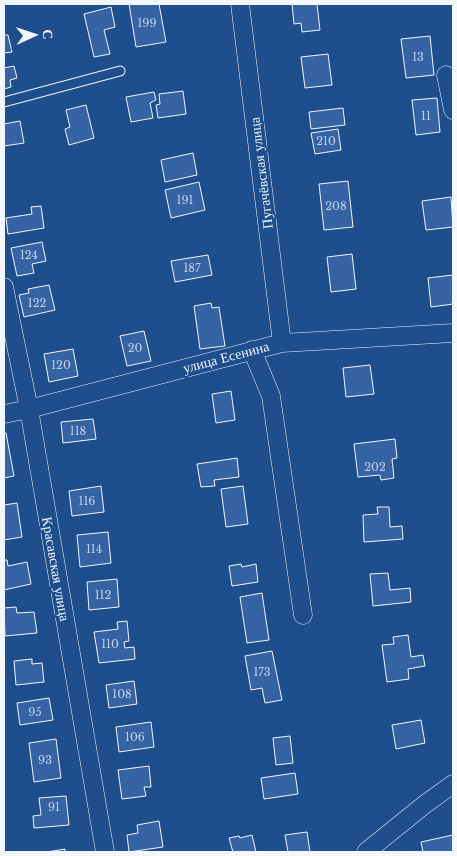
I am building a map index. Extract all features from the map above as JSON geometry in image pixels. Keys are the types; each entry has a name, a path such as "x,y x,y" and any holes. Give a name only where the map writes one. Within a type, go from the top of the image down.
{"street":[{"name":"Пугачёвская улица","path":"240,4 282,342"},
{"path":"446,75 453,110"},
{"name":"Красавская улица","path":"4,287 29,410 105,852"},
{"name":"улица Есенина","path":"4,414 29,410 282,342 453,333"},
{"path":"252,350 271,396 303,615"},
{"path":"366,852 453,784"}],"lane":[{"path":"4,102 120,71"}],"building":[{"path":"129,4 159,4 166,42 136,47"},
{"path":"292,4 317,4 320,30 302,32 301,23 294,24"},
{"path":"111,7 115,27 104,30 110,54 94,57 84,14"},
{"path":"4,35 8,35 12,52 4,53"},
{"path":"430,36 434,75 406,78 401,39"},
{"path":"328,54 332,85 305,88 301,57"},
{"path":"14,66 17,78 10,80 11,87 4,89 4,68"},
{"path":"183,91 186,114 158,118 156,105 160,104 159,94"},
{"path":"154,92 156,100 150,103 153,118 131,122 126,97"},
{"path":"437,98 440,132 416,135 412,100"},
{"path":"86,105 94,138 69,145 65,129 70,127 66,110"},
{"path":"343,108 345,125 311,129 309,112"},
{"path":"20,121 24,143 4,146 4,124"},
{"path":"338,129 341,150 315,154 311,133"},
{"path":"193,153 197,175 165,182 161,160"},
{"path":"348,181 353,227 324,230 319,184"},
{"path":"199,182 205,210 171,218 165,190"},
{"path":"451,197 453,227 426,230 422,201"},
{"path":"41,206 44,228 8,234 6,218 32,214 31,207"},
{"path":"42,242 46,261 32,264 34,273 17,276 11,248"},
{"path":"352,254 356,289 331,292 327,257"},
{"path":"208,255 212,275 175,282 171,261"},
{"path":"453,275 453,304 431,307 428,278"},
{"path":"49,285 55,310 24,317 19,295 29,293 28,289"},
{"path":"211,303 212,308 219,307 225,346 200,349 194,306"},
{"path":"144,331 151,361 127,366 120,336"},
{"path":"73,349 78,376 49,382 44,354"},
{"path":"370,365 374,394 346,397 343,368"},
{"path":"231,391 235,420 216,423 212,394"},
{"path":"93,419 96,439 63,443 61,422"},
{"path":"4,433 6,433 14,476 4,478"},
{"path":"395,439 397,458 392,459 394,478 381,480 380,475 358,477 354,444"},
{"path":"237,458 239,477 214,480 215,486 201,487 197,464"},
{"path":"101,486 104,512 72,516 69,491"},
{"path":"243,486 248,524 226,527 221,489"},
{"path":"17,503 22,537 4,540 4,505"},
{"path":"377,507 389,507 390,527 402,526 403,539 364,542 363,515 378,514"},
{"path":"108,532 111,563 80,567 77,535"},
{"path":"4,560 7,560 8,566 27,562 31,584 4,590"},
{"path":"241,564 242,567 256,564 258,582 232,586 229,566"},
{"path":"388,573 390,590 410,588 411,602 373,606 370,574"},
{"path":"117,579 119,607 89,610 87,582"},
{"path":"262,593 269,640 247,643 240,597"},
{"path":"16,607 17,613 34,612 37,633 5,636 4,608"},
{"path":"127,621 129,641 124,642 125,648 134,647 135,659 99,663 94,632 118,629 117,622"},
{"path":"408,635 411,657 423,655 425,666 408,669 409,679 387,682 382,645 394,644 393,637"},
{"path":"272,651 282,700 265,703 262,688 251,690 245,656"},
{"path":"32,659 32,664 42,663 44,682 16,685 14,661"},
{"path":"134,681 137,704 109,708 106,685"},
{"path":"49,698 53,720 20,725 17,703"},
{"path":"421,720 425,743 396,749 392,725"},
{"path":"151,722 154,747 119,752 116,727"},
{"path":"290,736 293,763 276,765 273,738"},
{"path":"56,739 61,778 34,782 29,743"},
{"path":"149,766 151,787 144,787 146,796 122,799 118,770"},
{"path":"295,773 298,794 264,799 261,778"},
{"path":"66,796 69,825 34,828 33,816 41,815 39,798"},
{"path":"159,821 163,847 129,852 127,835 138,833 137,825"},
{"path":"307,832 310,852 288,852 285,835"},
{"path":"252,835 256,852 233,852 229,838"},
{"path":"453,835 453,852 423,852 421,842"},
{"path":"65,849 65,852 47,852"}]}
